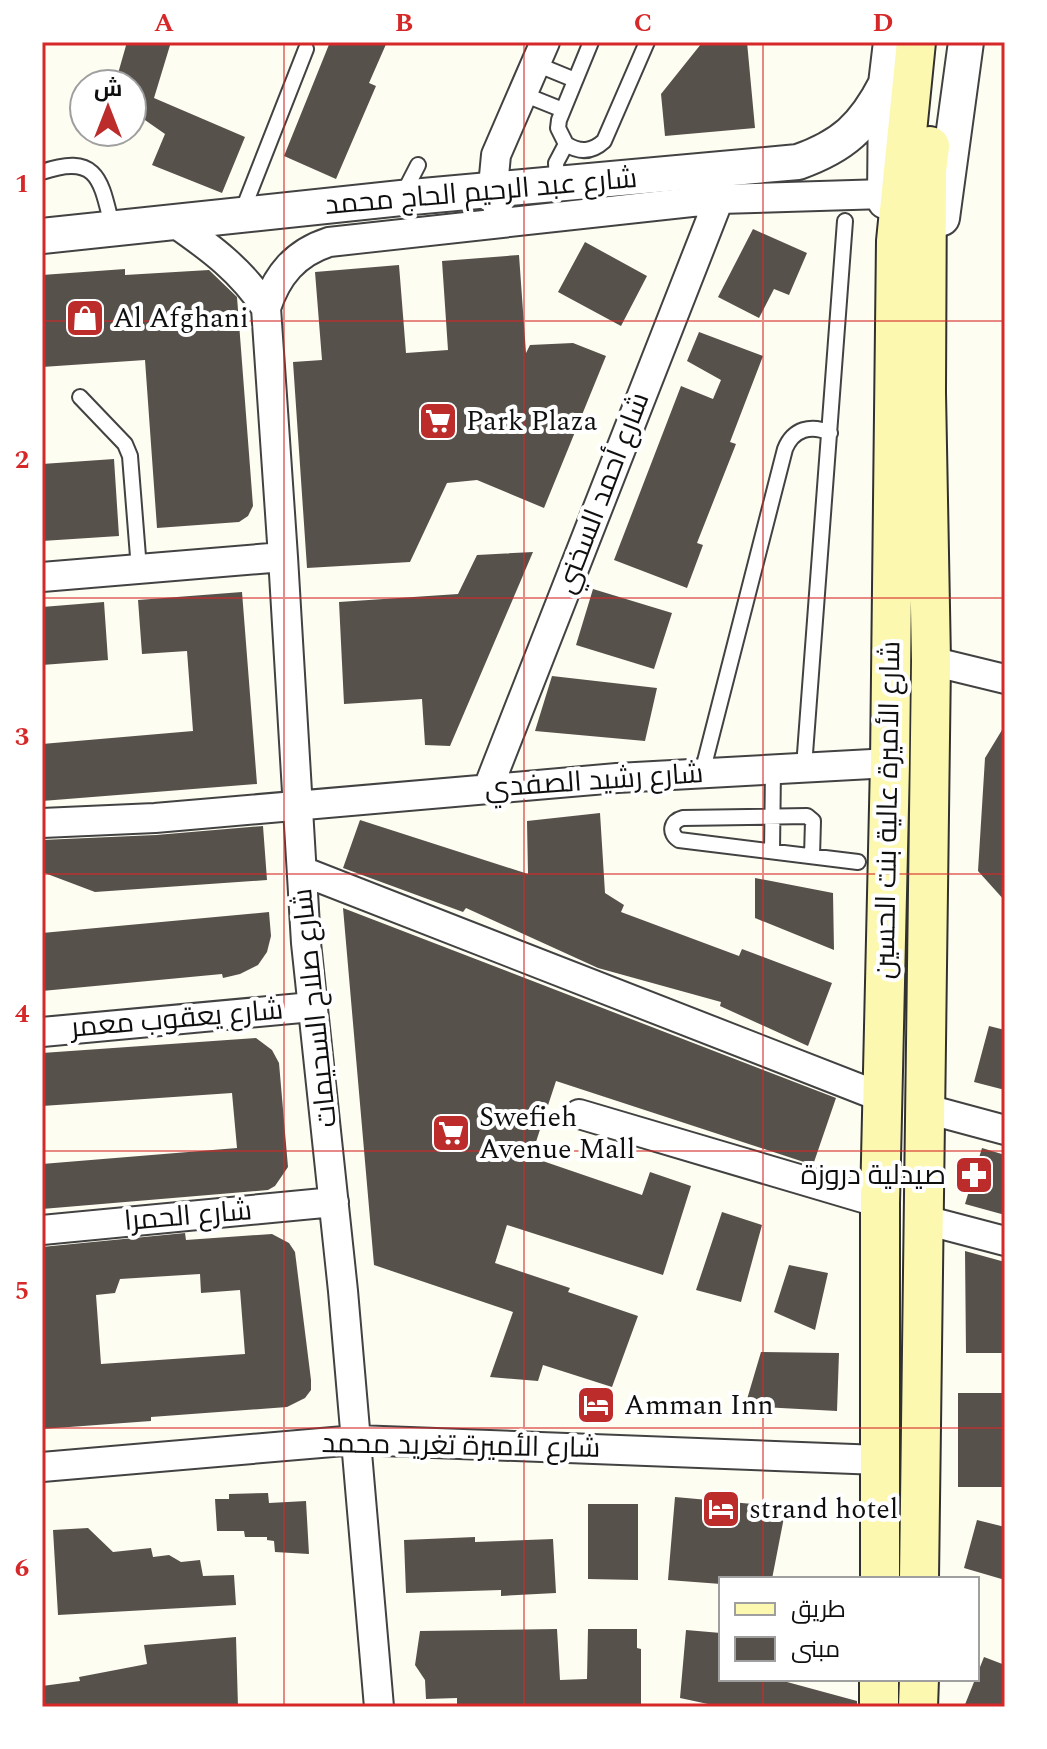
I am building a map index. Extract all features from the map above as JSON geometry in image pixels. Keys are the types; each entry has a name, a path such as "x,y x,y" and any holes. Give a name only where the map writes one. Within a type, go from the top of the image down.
{"main road":[{"name":"شارع الأميرة عالية بنت الحسين","path":"916,42 896,241 931,661 919,1577"},
{"name":"شارع الأميرة عالية بنت الحسين","path":"880,1577 881,1097 890,763 910,396 927,171 941,42"},
{"path":"879,1681 879,1707"},
{"path":"918,1707 919,1681"}],"street":[{"path":"891,42 886,84 885,194 910,396"},
{"path":"910,396 966,42"},
{"path":"497,207 496,155 540,53"},
{"name":"شارع عبد الرحيم الحاج محمد","path":"42,236 401,198 497,207 557,185 798,162 829,149 857,130 886,84"},
{"path":"266,308 272,288 293,261 316,246 497,207 885,194"},
{"name":"شارع أحمد السخني","path":"488,788 719,199"},
{"path":"175,223 220,254 255,291 266,308"},
{"name":"شارع صلاح السحيمات","path":"266,308 312,1007 334,1202 379,1707"},
{"path":"42,577 283,557"},
{"path":"931,661 1005,679"},
{"name":"شارع رشيد الصفدي","path":"42,823 155,818 488,788 890,763"},
{"path":"302,871 881,1097"},
{"name":"شارع يعقوب معمر","path":"42,1032 312,1007"},
{"path":"927,1109 1005,1130"},
{"path":"579,1114 880,1203"},
{"name":"شارع الحمرا","path":"42,1230 334,1202"},
{"path":"925,1220 1005,1241"},
{"name":"شارع الأميرة تغريد محمد","path":"42,1467 356,1440 880,1460"}],"lane":[{"path":"591,42 558,128 566,144 590,150 604,141 647,42"},
{"path":"240,216 306,49"},
{"path":"540,53 575,80"},
{"path":"523,94 563,110"},
{"path":"557,185 556,163 566,144"},
{"path":"401,198 418,165"},
{"path":"42,172 76,166 90,169 101,183 113,229"},
{"path":"804,767 845,221"},
{"path":"80,397 125,444 130,456 139,569"},
{"path":"702,773 785,449 798,431 814,428 830,433"},
{"path":"772,851 773,769"},
{"path":"812,856 811,819 807,816 683,818 674,822 672,827 679,840 858,862"}],"building":[{"path":"127,42 171,42 154,98 245,137 222,193 152,165 165,134 148,122 148,68 120,68"},
{"path":"330,42 387,42 369,83 376,86 336,179 284,156"},
{"path":"747,42 755,128 665,136 661,94 701,44"},
{"path":"753,229 807,253 789,295 774,289 759,318 718,297"},
{"path":"585,242 647,276 621,326 558,292"},
{"name":"Park Plaza","path":"519,255 526,353 530,345 573,343 606,356 544,508 477,480 447,483 410,562 307,568 293,362 322,360 315,272 399,265 406,353 448,350 442,261"},
{"path":"125,269 125,275 209,270 237,297 253,506 248,516 239,522 157,528 145,360 42,367 42,275"},
{"path":"699,332 763,356 730,442 736,444 697,543 703,545 687,588 614,560 681,386 713,399 721,380 687,361"},
{"path":"114,459 119,536 42,541 42,464"},
{"path":"533,552 450,746 425,745 422,699 344,704 339,602 458,594 477,555"},
{"path":"593,589 672,613 654,669 576,645"},
{"path":"242,592 257,784 42,801 42,744 193,731 187,651 142,654 138,600"},
{"path":"104,602 108,660 42,665 42,607"},
{"path":"552,676 657,688 645,741 535,731"},
{"path":"1005,725 1005,901 978,871 985,758"},
{"path":"600,813 605,893 624,905 621,912 739,956 742,949 832,983 808,1046 720,1006 721,1002 598,968 466,908 463,912 343,868 360,820 528,874 527,821"},
{"path":"263,826 267,880 95,892 42,872 42,840"},
{"path":"755,878 833,893 834,950 755,918"},
{"name":"Swefieh Avenue Mall","path":"343,908 836,1098 813,1165 556,1081 531,1157 642,1195 650,1172 691,1186 663,1275 507,1225 495,1263 570,1288 568,1292 638,1316 612,1387 543,1365 538,1381 490,1377 513,1312 374,1265"},
{"path":"269,912 271,936 267,952 258,965 240,974 223,978 222,974 42,991 42,933"},
{"path":"989,1026 1005,1030 1005,1090 974,1082"},
{"path":"256,1038 272,1050 279,1063 288,1167 275,1186 268,1190 42,1209 42,1164 237,1148 232,1093 42,1106 42,1053"},
{"path":"982,1148 1005,1155 1005,1215 965,1204"},
{"path":"722,1212 762,1225 741,1302 696,1290"},
{"path":"185,1233 186,1240 272,1234 289,1243 295,1252 311,1390 305,1398 287,1407 42,1429 42,1247","holes":["200,1274 201,1293 240,1290 245,1354 101,1364 96,1295 115,1293 120,1279"]},
{"path":"965,1251 1005,1262 1005,1353 966,1353"},
{"path":"789,1265 828,1273 815,1330 774,1312"},
{"path":"761,1352 839,1353 837,1411 745,1406"},
{"path":"958,1393 1005,1393 1005,1487 958,1487"},
{"path":"268,1493 269,1503 306,1501 309,1554 275,1552 274,1541 267,1540 267,1537 245,1537 244,1531 217,1531 215,1499 229,1499 229,1494"},
{"path":"675,1497 786,1507 772,1577 719,1577 719,1584 668,1580"},
{"path":"588,1504 638,1504 638,1580 588,1579"},
{"path":"977,1520 1005,1527 1005,1580 964,1568"},
{"path":"88,1528 113,1552 151,1548 153,1557 169,1555 181,1562 200,1560 203,1576 234,1575 236,1605 58,1615 53,1530"},
{"path":"475,1537 475,1542 553,1539 556,1593 501,1596 501,1590 406,1593 404,1540"},
{"path":"557,1629 560,1680 587,1679 588,1629 637,1629 637,1648 641,1649 641,1707 457,1707 457,1698 426,1699 425,1680 415,1665 420,1631"},
{"path":"686,1630 719,1633 719,1681 783,1681 857,1701 857,1707 722,1707 680,1698"},
{"path":"236,1637 238,1707 42,1707 42,1686 80,1681 79,1677 147,1664 144,1645"},
{"path":"984,1657 1005,1665 1005,1707 964,1707 974,1681 979,1681"}],"place":[{"name":"Al Afghani","path":"85,318"},
{"name":"Park Plaza","path":"438,421"},
{"name":"Swefieh Avenue Mall","path":"451,1133"},
{"name":"صيدلية دروزة","path":"974,1175"},
{"name":"Amman Inn","path":"596,1405"},
{"name":"strand hotel","path":"721,1509"}]}
